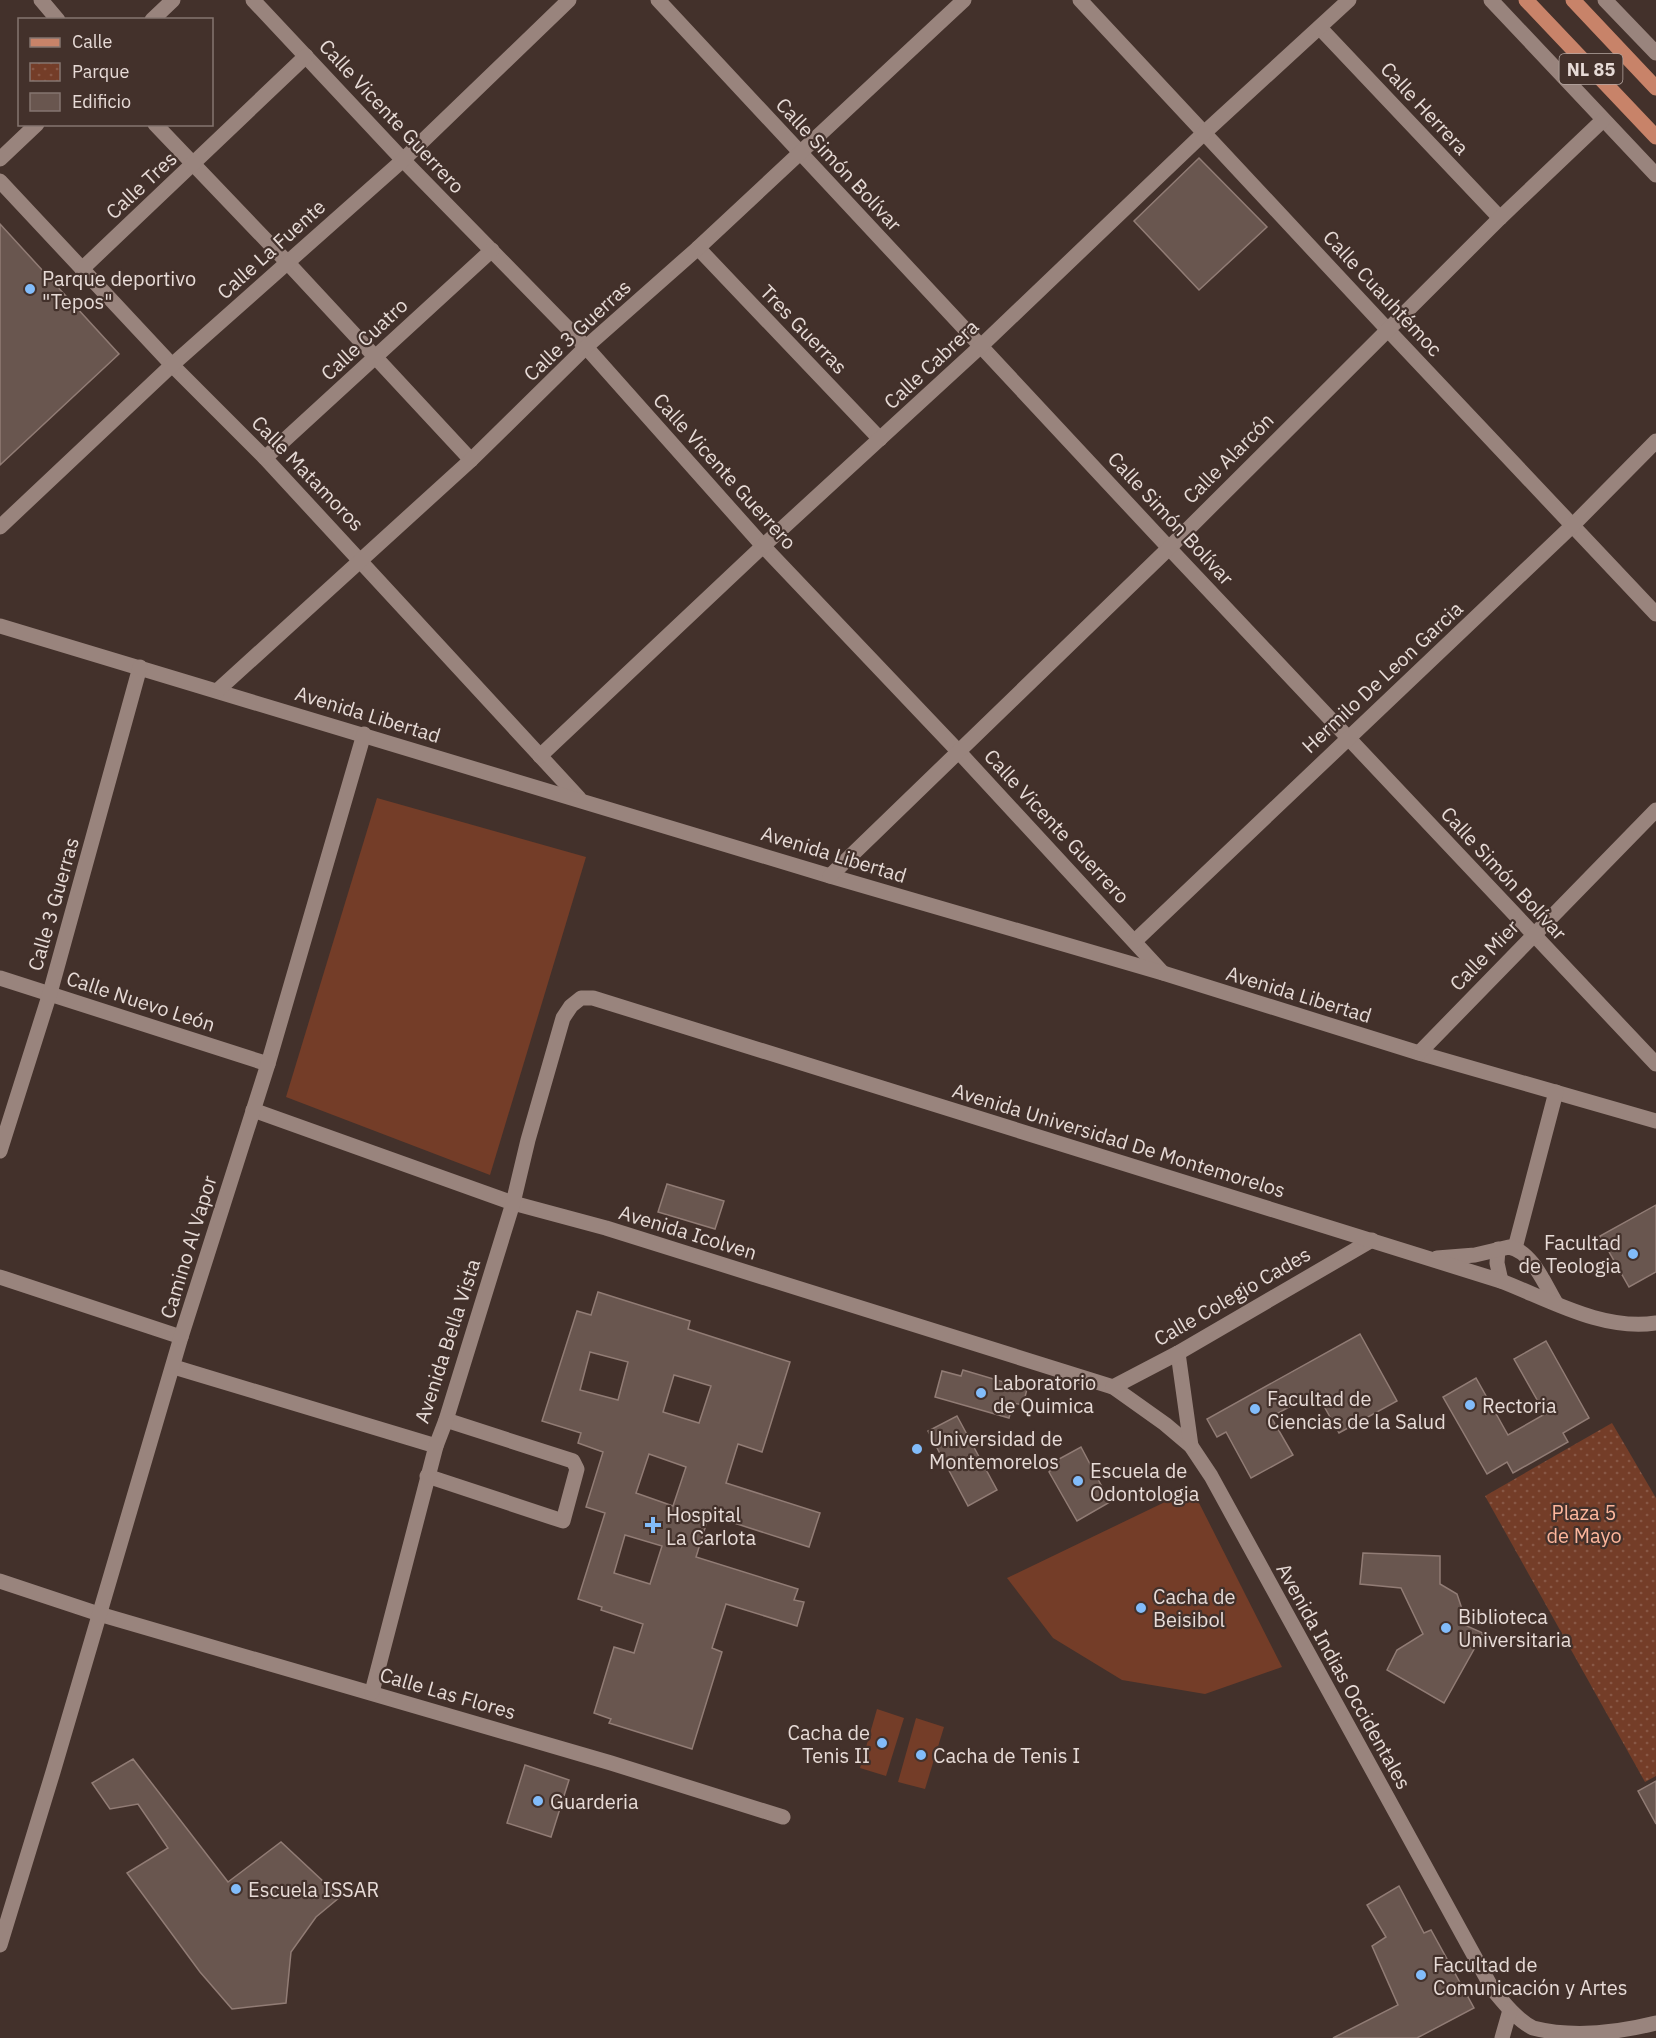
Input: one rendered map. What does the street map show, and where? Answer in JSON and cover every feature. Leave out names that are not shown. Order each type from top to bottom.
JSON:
[{"type":"main road","name":"NL 85","points":[[1526,0],[1656,137]]},
{"type":"main road","name":"NL 85","points":[[1573,0],[1656,88]]},
{"type":"street","points":[[41,0],[56,18]]},
{"type":"street","points":[[154,18],[173,0]]},
{"type":"street","name":"Calle Vicente Guerrero","points":[[253,0],[403,160],[586,347],[763,546],[958,751],[1163,974]]},
{"type":"street","name":"Calle La Fuente","points":[[0,527],[172,365],[403,160],[569,0]]},
{"type":"street","name":"Calle Simón Bolívar","points":[[657,0],[1169,548],[1349,736],[1656,1064]]},
{"type":"street","name":"Calle 3 Guerras","points":[[218,690],[471,460],[586,347],[698,248],[964,0]]},
{"type":"street","name":"Calle Cuauhtémoc","points":[[1080,0],[1656,614]]},
{"type":"street","name":"Calle Cabrera","points":[[540,756],[763,546],[981,346],[1204,133],[1349,0]]},
{"type":"street","points":[[1491,0],[1656,175]]},
{"type":"street","points":[[1605,0],[1656,53]]},
{"type":"street","name":"Calle Herrera","points":[[1320,28],[1500,218]]},
{"type":"street","name":"Calle Tres","points":[[82,269],[194,165],[306,56]]},
{"type":"street","name":"Calle Alarcón","points":[[830,876],[1169,548],[1500,218],[1604,120]]},
{"type":"street","points":[[0,159],[35,126]]},
{"type":"street","points":[[157,126],[471,460]]},
{"type":"street","name":"Calle Matamoros","points":[[0,181],[172,365],[265,458],[360,559],[580,799]]},
{"type":"street","name":"Tres Guerras","points":[[698,248],[880,439]]},
{"type":"street","name":"Calle Cuatro","points":[[265,458],[492,250]]},
{"type":"street","name":"Hermilo De Leon Garcia","points":[[1135,941],[1573,525],[1656,441]]},
{"type":"street","points":[[0,617],[5,627]]},
{"type":"street","name":"Avenida Libertad","points":[[5,627],[1419,1053],[1656,1121]]},
{"type":"street","name":"Calle 3 Guerras","points":[[0,1151],[50,993],[140,667]]},
{"type":"street","name":"Camino Al Vapor","points":[[0,1945],[182,1338],[268,1064],[363,734]]},
{"type":"street","name":"Calle Mier","points":[[1419,1053],[1656,810]]},
{"type":"street","name":"Calle Nuevo León","points":[[0,978],[268,1064]]},
{"type":"street","name":"Avenida Universidad De Montemorelos","points":[[571,1006],[581,998],[593,998],[1505,1282],[1594,1318],[1617,1324],[1656,1323]]},
{"type":"street","name":"Avenida Bella Vista","points":[[372,1692],[427,1476],[513,1203],[528,1140],[563,1018],[571,1006]]},
{"type":"street","points":[[1515,1248],[1556,1092]]},
{"type":"street","name":"Avenida Icolven","points":[[253,1110],[513,1203],[606,1228],[1113,1387]]},
{"type":"street","name":"Calle Colegio Cades","points":[[1113,1387],[1178,1353],[1372,1240]]},
{"type":"street","points":[[1428,1259],[1475,1255],[1498,1249],[1515,1248],[1533,1264],[1556,1302]]},
{"type":"street","points":[[1498,1249],[1497,1263],[1505,1282],[1533,1264]]},
{"type":"street","points":[[0,1277],[182,1338]]},
{"type":"street","points":[[1178,1353],[1191,1446]]},
{"type":"street","points":[[174,1366],[436,1446]]},
{"type":"street","name":"Avenida Indias Occidentales","points":[[1113,1387],[1165,1424],[1191,1446],[1211,1476],[1487,1980],[1510,2010],[1532,2027],[1561,2036],[1586,2038],[1651,2028]]},
{"type":"street","points":[[427,1476],[563,1521],[577,1469],[573,1461],[446,1420]]},
{"type":"street","name":"Calle Las Flores","points":[[0,1581],[99,1614],[333,1683],[372,1692],[783,1817]]},
{"type":"street","points":[[1502,2038],[1510,2010]]},
{"type":"green space","points":[[377,798],[586,857],[490,1175],[286,1097]]},
{"type":"green space","name":"Plaza 5 de Mayo","points":[[1612,1423],[1656,1498],[1656,1776],[1645,1782],[1485,1496]]},
{"type":"green space","name":"Cacha de Beisibol","points":[[1192,1489],[1282,1667],[1205,1694],[1122,1680],[1053,1638],[1007,1578]]},
{"type":"green space","name":"Cacha de Tenis II","points":[[877,1709],[904,1718],[886,1776],[860,1768]]},
{"type":"green space","name":"Cacha de Tenis I","points":[[916,1718],[944,1727],[925,1789],[898,1782]]},
{"type":"building","points":[[1199,158],[1267,227],[1199,290],[1134,221]]},
{"type":"building","name":"Parque deportivo \"Tepos\"","points":[[0,224],[119,354],[0,465]]},
{"type":"building","points":[[667,1184],[724,1201],[715,1229],[658,1212]]},
{"type":"building","name":"Facultad de Teologia","points":[[1656,1205],[1656,1272],[1629,1287],[1600,1236]]},
{"type":"building","name":"Hospital La Carlota","points":[[598,1292],[690,1321],[688,1329],[790,1362],[762,1452],[738,1444],[726,1483],[820,1513],[809,1547],[709,1515],[696,1557],[798,1589],[794,1600],[804,1602],[797,1626],[726,1604],[712,1648],[722,1652],[692,1749],[609,1723],[611,1719],[594,1713],[614,1647],[634,1653],[643,1624],[601,1610],[602,1607],[578,1599],[605,1513],[586,1507],[603,1452],[578,1443],[581,1433],[542,1421],[577,1311],[591,1315]],"holes":[[[590,1352],[628,1362],[618,1400],[580,1390]],[[674,1375],[711,1386],[699,1423],[663,1412]],[[649,1454],[686,1467],[673,1506],[636,1493]],[[625,1535],[662,1546],[650,1584],[614,1573]]]},
{"type":"building","name":"Facultad de Ciencias de la Salud","points":[[1360,1334],[1397,1401],[1339,1433],[1316,1392],[1271,1417],[1293,1455],[1251,1478],[1226,1432],[1217,1437],[1207,1419]]},
{"type":"building","name":"Rectoria","points":[[1546,1341],[1589,1418],[1563,1433],[1568,1442],[1513,1473],[1507,1462],[1487,1474],[1443,1397],[1476,1378],[1508,1435],[1545,1414],[1514,1359]]},
{"type":"building","name":"Laboratorio de Quimica","points":[[963,1370],[1027,1389],[1023,1405],[1013,1403],[1009,1418],[935,1397],[942,1371],[961,1376]]},
{"type":"building","points":[[957,1416],[997,1490],[968,1506],[928,1431]]},
{"type":"building","name":"Escuela de Odontologia","points":[[1081,1447],[1110,1502],[1077,1521],[1049,1472],[1051,1470],[1048,1465]]},
{"type":"building","name":"Biblioteca Universitaria","points":[[1363,1553],[1440,1556],[1440,1584],[1457,1594],[1463,1612],[1460,1623],[1483,1633],[1444,1703],[1387,1670],[1397,1650],[1423,1634],[1401,1588],[1360,1584]]},
{"type":"building","name":"Escuela ISSAR","points":[[133,1759],[228,1882],[281,1842],[340,1897],[316,1917],[291,1952],[286,2003],[232,2009],[200,1972],[127,1873],[168,1848],[138,1804],[110,1809],[92,1783]]},
{"type":"building","name":"Guarderia","points":[[525,1765],[569,1780],[551,1837],[507,1823]]},
{"type":"building","points":[[1656,1781],[1656,1824],[1638,1791]]},
{"type":"building","name":"Facultad de Comunicación y Artes","points":[[1399,1886],[1424,1933],[1431,1930],[1474,2008],[1417,2038],[1333,2038],[1398,2005],[1372,1946],[1386,1937],[1367,1905]]},
{"type":"place","name":"Parque deportivo \"Tepos\"","points":[[30,289]]},
{"type":"place","name":"Facultad de Teologia","points":[[1633,1254]]},
{"type":"place","name":"Laboratorio de Quimica","points":[[981,1393]]},
{"type":"place","name":"Rectoria","points":[[1470,1405]]},
{"type":"place","name":"Facultad de Ciencias de la Salud","points":[[1255,1409]]},
{"type":"place","name":"Universidad de Montemorelos","points":[[917,1449]]},
{"type":"place","name":"Escuela de Odontologia","points":[[1078,1481]]},
{"type":"place","name":"Hospital La Carlota","points":[[653,1525]]},
{"type":"place","name":"Cacha de Beisibol","points":[[1141,1608]]},
{"type":"place","name":"Biblioteca Universitaria","points":[[1446,1628]]},
{"type":"place","name":"Cacha de Tenis II","points":[[882,1743]]},
{"type":"place","name":"Cacha de Tenis I","points":[[921,1755]]},
{"type":"place","name":"Guarderia","points":[[538,1801]]},
{"type":"place","name":"Escuela ISSAR","points":[[236,1889]]},
{"type":"place","name":"Facultad de Comunicación y Artes","points":[[1421,1975]]}]
